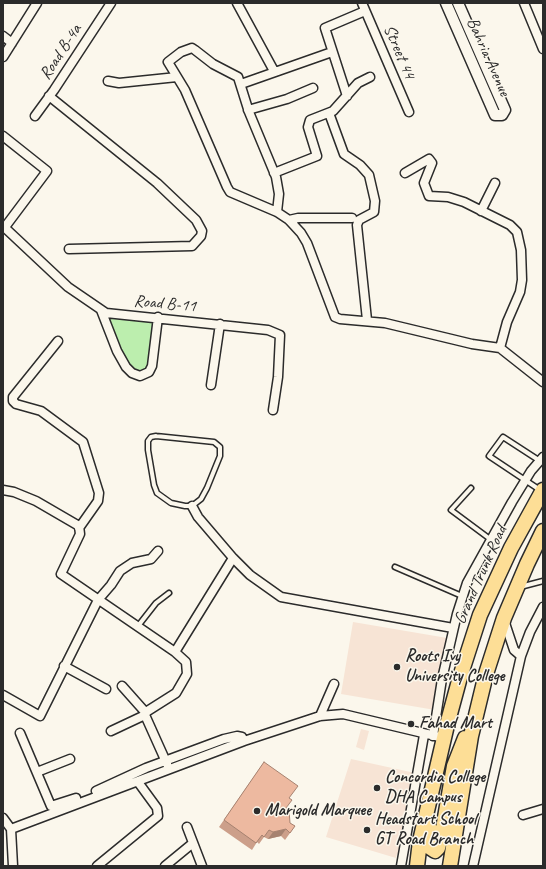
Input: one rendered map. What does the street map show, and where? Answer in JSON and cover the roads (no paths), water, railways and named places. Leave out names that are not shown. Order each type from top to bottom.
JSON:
[{"type":"highway","name":"Grand Trunk Road","points":[[417,866],[436,737],[460,677],[480,615],[511,548],[543,490]]},
{"type":"highway","points":[[450,866],[460,795],[475,718],[486,674],[504,618],[516,588],[543,531]]},
{"type":"highway","points":[[436,737],[439,780],[429,840],[429,847],[434,851],[438,848],[458,753],[475,718]]},
{"type":"street","points":[[3,57],[38,3]]},
{"type":"street","name":"Road B-4a","points":[[35,116],[111,3]]},
{"type":"street","points":[[237,3],[274,71]]},
{"type":"street","name":"Bahria Avenue","points":[[446,3],[495,115],[502,115],[505,110],[458,3]]},
{"type":"street","points":[[524,3],[543,49]]},
{"type":"street","points":[[347,96],[325,28],[364,7]]},
{"type":"street","name":"Street 44","points":[[364,7],[409,112]]},
{"type":"street","points":[[3,36],[12,43]]},
{"type":"street","points":[[277,212],[279,190],[274,173],[248,110],[238,76],[213,64],[192,48],[181,52],[168,62],[184,90],[222,178],[230,192],[277,212],[289,220],[301,233],[307,243],[335,317],[340,319],[367,320],[402,326],[472,344],[500,348],[543,382]]},
{"type":"street","points":[[241,84],[274,71],[332,52]]},
{"type":"street","points":[[108,81],[119,83],[177,77]]},
{"type":"street","points":[[274,173],[317,156],[308,127],[310,120],[329,113],[358,83],[370,77]]},
{"type":"street","points":[[248,110],[287,99],[313,88]]},
{"type":"street","points":[[49,96],[158,182],[196,220],[202,230],[198,242],[192,246],[69,249]]},
{"type":"street","points":[[329,113],[344,154],[369,175],[375,201],[374,212],[359,220],[357,225],[367,320]]},
{"type":"street","points":[[3,136],[47,171],[4,226]]},
{"type":"street","points":[[405,173],[429,159],[432,163],[424,183],[429,196],[452,198],[510,225],[517,232],[521,250],[522,270],[520,292],[507,322],[500,348]]},
{"type":"street","points":[[481,211],[495,183]]},
{"type":"street","points":[[289,220],[298,218],[352,218]]},
{"type":"street","name":"Road B-11","points":[[4,226],[68,287],[101,310],[120,315],[158,317],[268,330],[280,335],[278,378],[273,410]]},
{"type":"street","points":[[101,310],[117,351],[126,367],[132,374],[140,376],[149,372],[152,366],[158,317]]},
{"type":"street","points":[[210,385],[220,324]]},
{"type":"street","points":[[58,341],[13,397],[13,401],[16,404],[41,411],[83,442],[99,493],[98,501],[79,528],[80,534],[61,574],[175,652],[186,662],[187,674],[176,694],[145,714],[111,731]]},
{"type":"street","points":[[401,866],[436,737],[442,679],[454,628],[467,583],[490,539],[525,480],[542,460]]},
{"type":"street","points":[[3,490],[14,492],[36,501],[79,528]]},
{"type":"street","points":[[192,506],[198,517],[233,558],[250,575],[268,589],[289,600],[454,628]]},
{"type":"street","points":[[527,564],[543,538]]},
{"type":"street","points":[[3,695],[40,716],[98,600],[111,585],[120,571],[132,564],[151,559],[158,551]]},
{"type":"street","points":[[175,652],[233,558]]},
{"type":"street","points":[[473,866],[521,656],[530,632],[543,607]]},
{"type":"street","points":[[504,618],[510,642],[514,650],[521,656]]},
{"type":"street","points":[[64,666],[106,689]]},
{"type":"street","points":[[320,716],[334,684]]},
{"type":"street","points":[[122,686],[145,714],[169,769]]},
{"type":"street","points":[[11,829],[244,741],[320,716],[343,714],[436,737]]},
{"type":"street","points":[[20,733],[51,806],[102,789],[165,760],[224,739],[237,736],[242,737],[244,741]]},
{"type":"street","points":[[37,772],[70,759]]},
{"type":"street","points":[[97,866],[158,816],[157,808],[138,782]]},
{"type":"street","points":[[523,815],[543,809]]},
{"type":"street","points":[[3,818],[11,829],[13,866]]},
{"type":"street","points":[[187,827],[202,866]]},
{"type":"street","points":[[165,866],[193,843]]},
{"type":"lane","points":[[169,436],[214,442],[220,447],[220,456],[207,488],[201,499],[192,506],[171,503],[157,493],[154,485],[148,450],[148,441],[151,437],[169,436]]},
{"type":"lane","points":[[542,460],[503,437],[489,456],[543,490]]},
{"type":"lane","points":[[471,488],[450,510],[490,539]]},
{"type":"lane","points":[[395,568],[463,596]]},
{"type":"lane","points":[[516,588],[543,581]]},
{"type":"lane","points":[[138,626],[156,603],[168,593]]},
{"type":"place","name":"Roots Ivy University College","points":[[397,667]]},
{"type":"place","name":"Fahad Mart","points":[[411,724]]},
{"type":"place","name":"Concordia College DHA Campus","points":[[377,788]]},
{"type":"place","name":"Marigold Marquee","points":[[257,811]]},
{"type":"place","name":"Headstart School GT Road Branch","points":[[367,830]]}]
